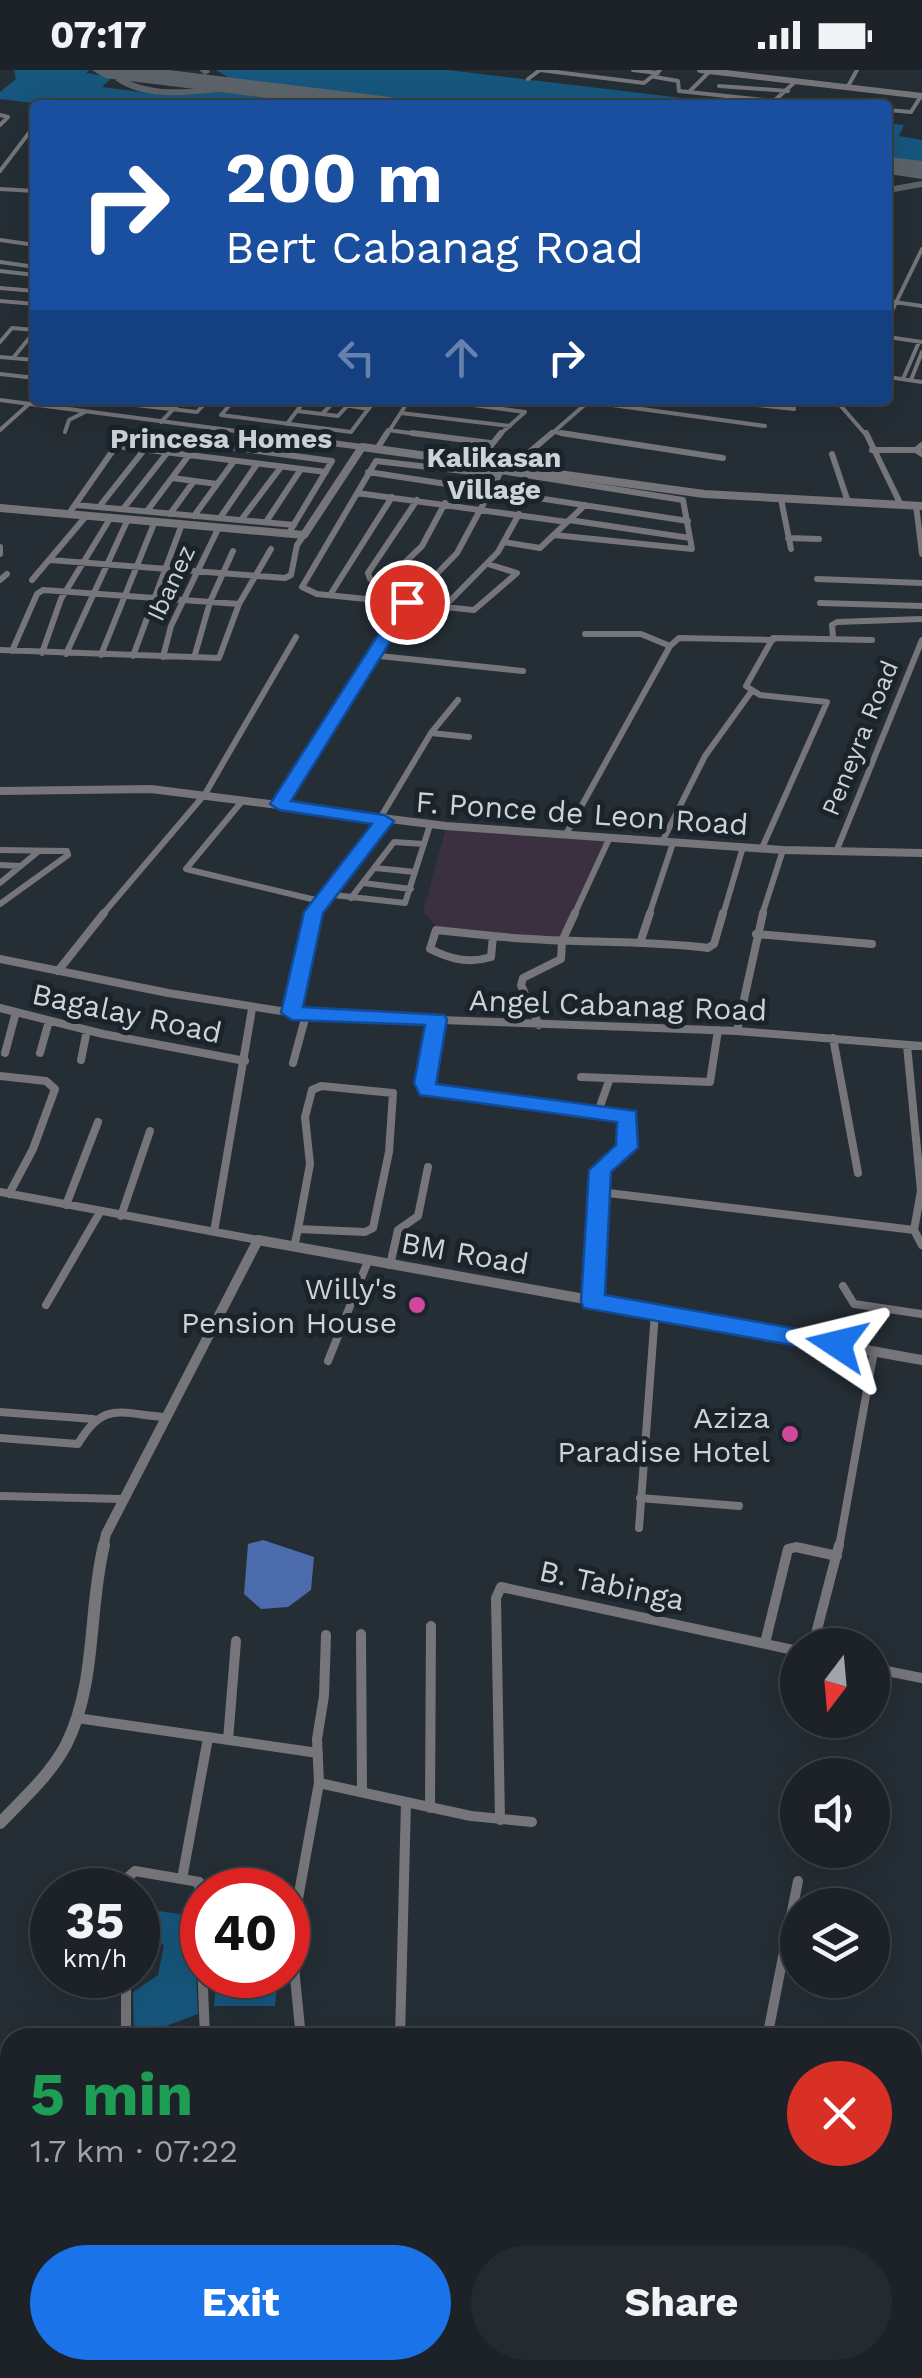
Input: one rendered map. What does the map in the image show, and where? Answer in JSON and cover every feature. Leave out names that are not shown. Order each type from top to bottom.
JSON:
[{"type":"street","points":[[528,79],[541,70],[644,83],[658,73]]},
{"type":"street","points":[[633,70],[658,73],[677,81],[677,90],[777,100],[796,82]]},
{"type":"street","points":[[700,70],[921,96],[911,112],[892,110]]},
{"type":"street","points":[[847,88],[857,70]]},
{"type":"street","points":[[689,92],[710,71]]},
{"type":"street","points":[[763,87],[770,78]]},
{"type":"street","points":[[644,83],[654,88]]},
{"type":"street","points":[[720,86],[755,90]]},
{"type":"street","points":[[745,97],[763,87],[788,90]]},
{"type":"street","points":[[742,88],[738,94],[745,97]]},
{"type":"street","points":[[0,116],[8,118],[0,124]]},
{"type":"street","points":[[0,171],[30,132]]},
{"type":"street","points":[[0,190],[30,192]]},
{"type":"street","points":[[0,240],[30,243]]},
{"type":"street","points":[[892,300],[922,249]]},
{"type":"street","points":[[0,262],[30,266]]},
{"type":"street","points":[[0,271],[30,274]]},
{"type":"street","points":[[0,288],[30,293]]},
{"type":"street","points":[[0,301],[30,304]]},
{"type":"street","points":[[892,302],[922,306]]},
{"type":"street","points":[[0,323],[30,330]]},
{"type":"street","points":[[12,328],[0,343],[22,347]]},
{"type":"street","points":[[14,358],[30,337]]},
{"type":"street","points":[[892,338],[921,342],[907,380]]},
{"type":"street","points":[[907,380],[922,352]]},
{"type":"street","points":[[0,356],[30,360]]},
{"type":"street","points":[[0,374],[30,377]]},
{"type":"street","points":[[892,378],[922,382]]},
{"type":"street","points":[[0,400],[30,404]]},
{"type":"street","points":[[0,430],[30,404]]},
{"type":"street","points":[[37,405],[478,462],[684,500],[692,549],[554,535]]},
{"type":"street","points":[[126,417],[136,405]]},
{"type":"street","points":[[148,405],[197,412],[203,405]]},
{"type":"street","points":[[161,422],[178,405]]},
{"type":"street","points":[[229,405],[221,414],[353,431],[371,405]]},
{"type":"street","points":[[278,436],[301,405]]},
{"type":"street","points":[[322,414],[329,405]]},
{"type":"street","points":[[338,405],[369,408]]},
{"type":"street","points":[[377,450],[406,405]]},
{"type":"street","points":[[473,405],[525,412],[490,443],[478,462]]},
{"type":"street","points":[[279,804],[407,602],[457,553],[504,469],[584,405]]},
{"type":"street","points":[[617,405],[765,426]]},
{"type":"street","points":[[758,405],[794,409],[794,405]]},
{"type":"street","points":[[840,405],[861,426],[900,504]]},
{"type":"street","points":[[297,410],[338,416],[347,406]]},
{"type":"street","points":[[65,432],[69,420],[85,412]]},
{"type":"street","points":[[401,413],[510,426]]},
{"type":"street","points":[[211,458],[232,430]]},
{"type":"street","points":[[388,430],[490,443]]},
{"type":"street","points":[[554,432],[722,458]]},
{"type":"street","points":[[0,508],[182,524],[219,523],[242,520],[292,528],[332,465],[331,460],[130,434],[116,446],[73,508],[194,516],[219,523],[304,535]]},
{"type":"street","points":[[116,446],[326,472]]},
{"type":"street","points":[[50,560],[253,577],[291,575],[297,561],[297,545],[362,447]]},
{"type":"street","points":[[872,450],[920,449]]},
{"type":"street","points":[[99,507],[144,450]]},
{"type":"street","points":[[123,509],[167,452]]},
{"type":"street","points":[[832,454],[848,502]]},
{"type":"street","points":[[147,512],[190,456]]},
{"type":"street","points":[[488,564],[516,573],[479,609],[330,595],[308,592],[302,587],[323,546],[378,460],[478,472],[504,469],[704,494],[919,505],[922,554]]},
{"type":"street","points":[[194,516],[234,461]]},
{"type":"street","name":"Ibanez","points":[[163,657],[183,600],[219,523],[256,464]]},
{"type":"street","points":[[242,520],[280,467]]},
{"type":"street","points":[[266,522],[301,469]]},
{"type":"street","points":[[368,472],[688,522]]},
{"type":"street","points":[[470,487],[478,472]]},
{"type":"street","points":[[172,478],[217,484]]},
{"type":"street","points":[[170,514],[194,481]]},
{"type":"street","points":[[357,493],[690,538]]},
{"type":"street","points":[[330,595],[349,555],[370,533],[392,497]]},
{"type":"street","points":[[781,499],[791,550]]},
{"type":"street","points":[[382,584],[370,579],[368,573],[417,500]]},
{"type":"street","points":[[367,599],[422,546],[445,503]]},
{"type":"street","points":[[504,542],[537,549],[584,505]]},
{"type":"street","points":[[444,607],[488,564],[520,514]]},
{"type":"street","points":[[32,580],[88,515]]},
{"type":"street","points":[[42,653],[51,621],[79,563],[112,517]]},
{"type":"street","points":[[66,654],[128,519]]},
{"type":"street","points":[[101,655],[155,521]]},
{"type":"street","points":[[133,656],[182,524]]},
{"type":"street","points":[[788,538],[819,540]]},
{"type":"street","points":[[0,650],[220,657],[239,604],[271,549]]},
{"type":"street","points":[[194,658],[210,602],[233,551]]},
{"type":"street","points":[[0,580],[6,574]]},
{"type":"street","points":[[817,580],[922,583]]},
{"type":"street","points":[[12,651],[36,594],[66,592],[239,604]]},
{"type":"street","points":[[820,603],[922,606]]},
{"type":"street","points":[[833,637],[832,625],[837,622],[922,620]]},
{"type":"street","points":[[585,634],[642,635],[663,640],[670,646]]},
{"type":"street","points":[[58,971],[144,862],[163,848],[204,794],[296,637]]},
{"type":"street","points":[[566,834],[670,646],[679,638],[872,640]]},
{"type":"street","points":[[762,848],[827,702],[751,692],[746,686],[773,640]]},
{"type":"street","name":"Peneyra Road","points":[[836,852],[922,640]]},
{"type":"street","points":[[370,655],[522,670]]},
{"type":"street","points":[[641,940],[667,842],[705,756],[751,692]]},
{"type":"street","points":[[292,1013],[307,930],[322,898],[382,820],[431,733],[458,700]]},
{"type":"street","points":[[431,733],[469,737]]},
{"type":"street","name":"F. Ponce de Leon Road","points":[[0,791],[140,788],[430,824],[783,850],[922,853]]},
{"type":"street","points":[[243,800],[186,870],[322,898],[403,904],[430,824]]},
{"type":"street","points":[[539,1026],[522,978],[530,971],[558,963],[562,941],[610,837]]},
{"type":"street","points":[[350,898],[394,842],[424,844]]},
{"type":"street","points":[[494,936],[491,957],[481,962],[443,956],[430,948],[436,930],[562,941],[641,940],[711,947],[743,847]]},
{"type":"street","points":[[0,850],[68,853],[0,904]]},
{"type":"street","points":[[737,1031],[756,934],[783,850]]},
{"type":"street","points":[[20,891],[0,884],[40,851]]},
{"type":"street","points":[[0,866],[20,866]]},
{"type":"street","points":[[374,868],[415,872]]},
{"type":"street","points":[[363,884],[411,889]]},
{"type":"street","points":[[756,934],[872,944]]},
{"type":"street","name":"Angel Cabanag Road","points":[[0,959],[252,1009],[306,1015],[718,1030],[922,1046]]},
{"type":"street","name":"Bagalay Road","points":[[0,1008],[244,1061]]},
{"type":"street","points":[[214,1232],[252,1009]]},
{"type":"street","points":[[6,1053],[16,1012]]},
{"type":"street","points":[[294,1063],[306,1015]]},
{"type":"street","points":[[436,1019],[425,1083],[428,1090],[630,1118],[627,1148],[600,1170],[592,1302]]},
{"type":"street","points":[[40,1053],[49,1020]]},
{"type":"street","points":[[81,1060],[88,1030]]},
{"type":"street","points":[[582,1077],[710,1082],[718,1030]]},
{"type":"street","points":[[833,1038],[858,1174]]},
{"type":"street","points":[[907,1045],[921,1191],[914,1230],[922,1245]]},
{"type":"street","points":[[0,1076],[46,1082],[55,1089],[33,1149],[5,1193]]},
{"type":"street","points":[[598,1112],[610,1078]]},
{"type":"street","points":[[294,1247],[311,1145],[303,1122],[312,1090],[322,1086],[393,1093],[389,1152],[372,1228],[365,1232],[298,1229]]},
{"type":"street","points":[[66,1205],[98,1122]]},
{"type":"street","points":[[121,1216],[150,1131]]},
{"type":"street","points":[[390,1265],[398,1230],[418,1216],[428,1166]]},
{"type":"street","points":[[600,1192],[914,1230]]},
{"type":"street","name":"BM Road","points":[[5,1193],[922,1360]]},
{"type":"street","points":[[46,1306],[100,1212]]},
{"type":"street","points":[[0,1823],[64,1747],[77,1718],[98,1566],[121,1499],[258,1240]]},
{"type":"street","points":[[328,1360],[368,1261]]},
{"type":"street","points":[[844,1286],[854,1304],[922,1314]]},
{"type":"street","points":[[639,1528],[655,1313]]},
{"type":"street","points":[[818,1628],[837,1556],[874,1351]]},
{"type":"street","points":[[0,1412],[93,1419],[113,1412],[166,1417]]},
{"type":"street","points":[[0,1438],[78,1444],[93,1419]]},
{"type":"street","points":[[0,1496],[121,1499]]},
{"type":"street","points":[[640,1498],[739,1506]]},
{"type":"street","points":[[765,1643],[788,1549],[796,1547],[837,1556]]},
{"type":"street","name":"B. Tabinga","points":[[500,1820],[496,1598],[499,1589],[780,1646]]},
{"type":"street","points":[[430,1808],[431,1626]]},
{"type":"street","points":[[361,1634],[362,1792]]},
{"type":"street","points":[[300,2028],[292,1937],[319,1783],[326,1636]]},
{"type":"street","points":[[228,1740],[236,1641]]},
{"type":"street","points":[[890,1672],[922,1678]]},
{"type":"street","points":[[77,1718],[318,1754]]},
{"type":"street","points":[[184,1868],[208,1738]]},
{"type":"street","points":[[319,1783],[430,1808],[532,1822]]},
{"type":"street","points":[[400,2028],[406,1802]]},
{"type":"street","points":[[770,2028],[798,1881]]},
{"type":"street","points":[[126,1998],[126,2028]]},
{"type":"street","points":[[203,1998],[205,2028]]},
{"type":"shaded area","points":[[14,70],[89,70],[86,73],[113,77],[102,87],[163,95],[226,91],[301,100],[30,103],[0,99],[0,92],[16,79]]},
{"type":"shaded area","points":[[216,70],[448,70],[699,100],[393,100],[234,81]]},
{"type":"shaded area","points":[[892,124],[904,125],[899,136],[922,140],[922,162],[892,160]]},
{"type":"shaded area","points":[[446,828],[608,841],[562,941],[436,926],[423,912]]},
{"type":"shaded area","points":[[263,1540],[314,1557],[311,1590],[288,1607],[261,1609],[244,1594],[248,1544]]},
{"type":"shaded area","points":[[160,1911],[180,1914],[180,1998],[197,1998],[198,2014],[161,2028],[134,2028],[133,1998],[160,1998],[164,1945],[160,1943]]},
{"type":"shaded area","points":[[215,1998],[276,1998],[275,2006],[214,2006]]},
{"type":"taxiway","points":[[164,77],[141,71],[120,80],[161,91],[243,87]]},
{"type":"taxiway","points":[[912,169],[922,167]]},
{"type":"taxiway","points":[[892,189],[922,184]]},
{"type":"runway","points":[[105,70],[349,100]]},
{"type":"runway","points":[[892,166],[922,170]]},
{"type":"place","name":"Willy's Pension House","points":[[417,1305]]},
{"type":"place","name":"Aziza Paradise Hotel","points":[[790,1434]]},
{"type":"district","name":"Princesa Homes","points":[[221,438]]},
{"type":"district","name":"Kalikasan Village","points":[[494,473]]},
{"type":"route","points":[[407,602],[279,804],[384,821],[324,894],[314,912],[307,930],[292,1013],[436,1019],[425,1083],[428,1090],[628,1116],[627,1148],[604,1165],[599,1174],[592,1302],[837,1344]]}]
